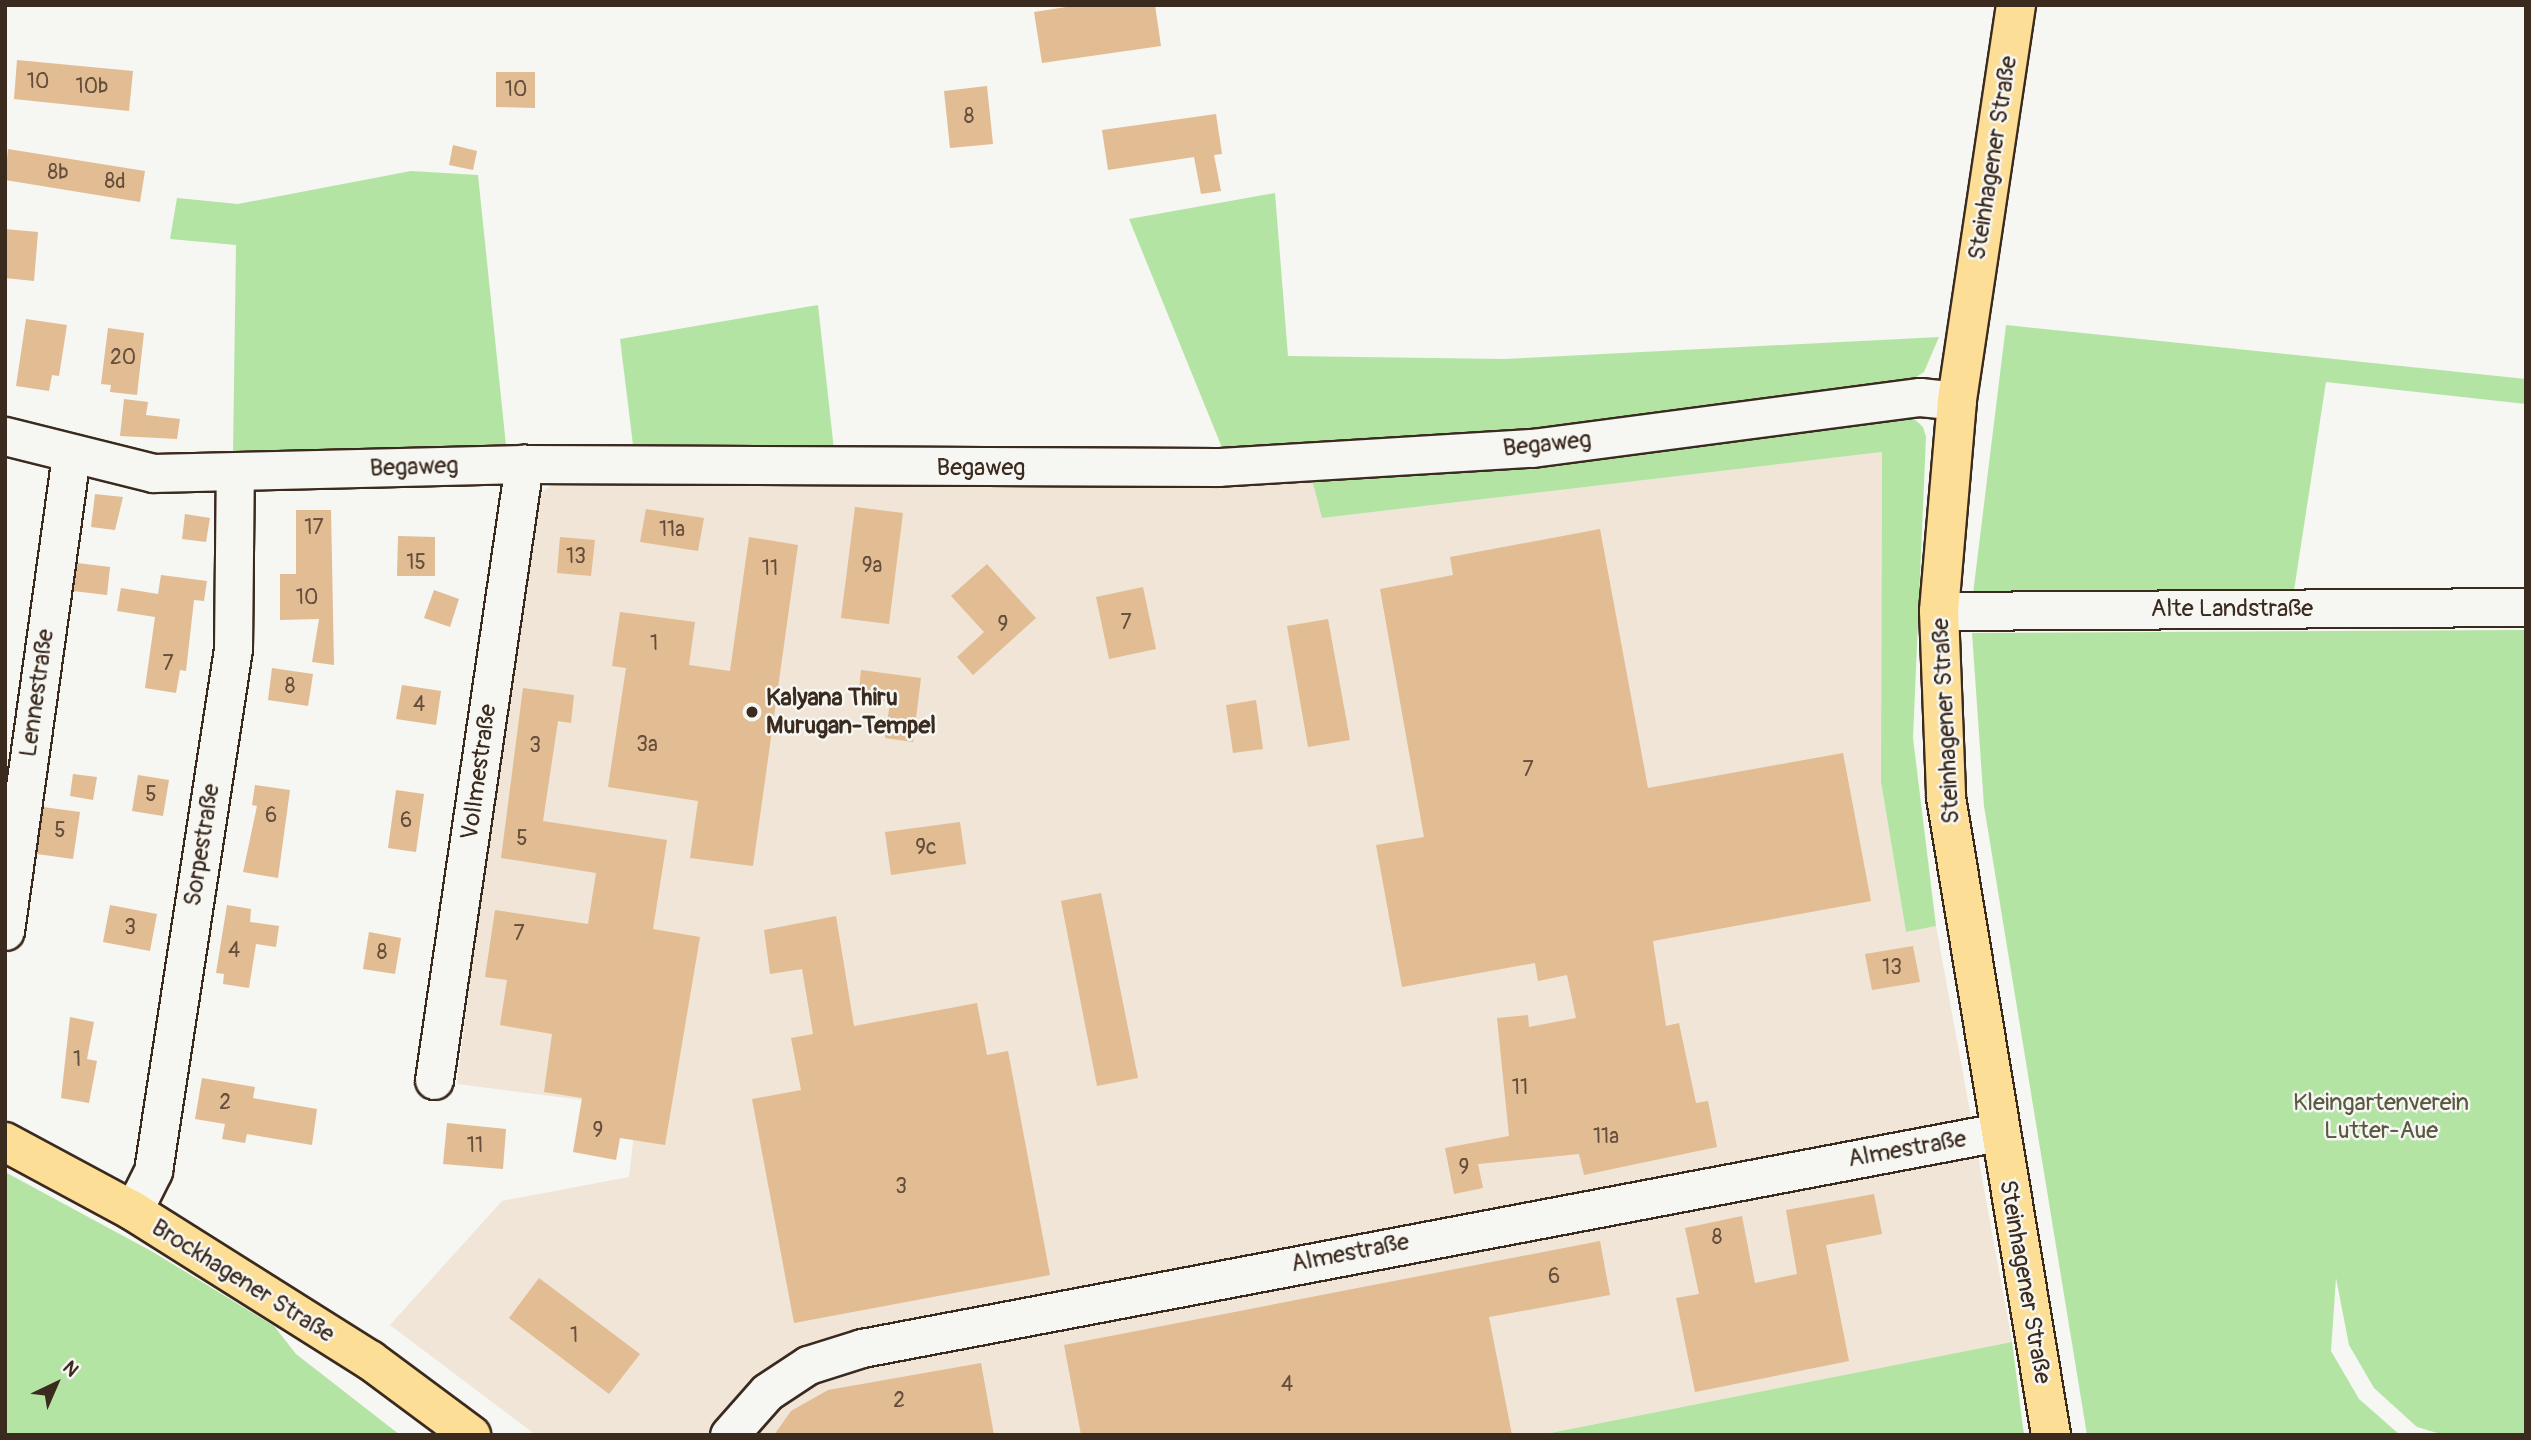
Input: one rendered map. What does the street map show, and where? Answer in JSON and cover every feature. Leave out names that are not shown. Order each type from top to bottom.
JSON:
[{"type":"main road","name":"Steinhagener Straße","points":[[2016,5],[1956,401],[1939,611],[1946,797],[1999,1132],[2051,1435]]},
{"type":"main road","name":"Brockhagener Straße","points":[[5,1142],[132,1211],[370,1360],[471,1435]]},
{"type":"street","name":"Begaweg","points":[[5,436],[153,473],[524,464],[1218,467],[1532,448],[1920,397],[1956,401]]},
{"type":"street","name":"Lennestraße","points":[[5,932],[71,454]]},
{"type":"street","name":"Vollmestraße","points":[[434,1080],[524,464]]},
{"type":"street","name":"Sorpestraße","points":[[132,1211],[153,1171],[233,649],[235,472]]},
{"type":"street","name":"Alte Landstraße","points":[[1939,611],[2526,607]]},
{"type":"street","name":"Almestraße","points":[[729,1435],[766,1392],[808,1365],[862,1348],[1999,1132]]},
{"type":"shaded area","points":[[1882,452],[1881,782],[1906,932],[1936,926],[2012,1342],[1540,1435],[536,1435],[390,1325],[502,1201],[629,1177],[637,1107],[457,1084],[509,665],[535,505],[541,493],[559,480],[1217,484],[1312,480],[1322,518]]},
{"type":"green space","points":[[411,171],[478,175],[507,455],[233,454],[236,245],[170,239],[177,198],[238,204]]},
{"type":"green space","points":[[1275,193],[1288,356],[1504,359],[1939,337],[1924,372],[1907,383],[1586,425],[1306,451],[1223,450],[1129,219]]},
{"type":"green space","points":[[818,305],[834,450],[634,453],[620,339]]},
{"type":"green space","points":[[2006,325],[2526,379],[2526,404],[2326,382],[2293,597],[1973,594]]},
{"type":"green space","points":[[1911,416],[1923,427],[1926,437],[1913,738],[1936,926],[1906,932],[1881,782],[1882,452],[1322,518],[1312,480]]},
{"type":"green space","name":"Kleingartenverein Lutter-Aue","points":[[2526,630],[2526,1435],[2444,1435],[2417,1427],[2374,1388],[2349,1345],[2336,1278],[2331,1351],[2359,1399],[2400,1435],[2087,1435],[1984,806],[1972,633]]},
{"type":"green space","points":[[5,1172],[153,1252],[274,1326],[296,1354],[400,1435],[5,1435]]},
{"type":"green space","points":[[2012,1342],[2024,1435],[1540,1435]]},
{"type":"building","points":[[1079,5],[1155,5],[1161,46],[1042,63],[1034,12]]},
{"type":"building","points":[[17,60],[133,71],[129,111],[14,99]]},
{"type":"building","points":[[496,72],[535,72],[535,108],[496,107]]},
{"type":"building","points":[[987,86],[993,144],[950,148],[944,91]]},
{"type":"building","points":[[1216,114],[1222,154],[1214,155],[1221,191],[1201,194],[1194,157],[1108,170],[1102,130]]},
{"type":"building","points":[[453,145],[477,151],[473,170],[449,165]]},
{"type":"building","points":[[8,149],[145,171],[140,202],[5,180]]},
{"type":"building","points":[[5,229],[38,232],[34,281],[5,278]]},
{"type":"building","points":[[26,319],[67,325],[59,376],[52,375],[49,391],[16,386]]},
{"type":"building","points":[[108,328],[144,333],[137,395],[110,392],[111,385],[101,384]]},
{"type":"building","points":[[124,399],[148,402],[146,415],[180,419],[177,439],[120,436]]},
{"type":"building","points":[[95,494],[123,497],[115,530],[91,527]]},
{"type":"building","points":[[855,507],[903,513],[889,624],[841,618]]},
{"type":"building","points":[[646,509],[704,518],[698,551],[640,542]]},
{"type":"building","points":[[296,510],[331,510],[334,665],[312,662],[319,619],[280,620],[280,574],[296,574]]},
{"type":"building","points":[[185,514],[210,518],[206,542],[182,539]]},
{"type":"building","points":[[1600,529],[1648,788],[1843,753],[1871,901],[1653,941],[1666,1026],[1679,1023],[1696,1103],[1708,1101],[1717,1147],[1584,1175],[1579,1154],[1478,1164],[1483,1188],[1454,1194],[1445,1148],[1509,1136],[1497,1018],[1528,1015],[1529,1027],[1576,1018],[1567,975],[1538,981],[1535,963],[1402,987],[1376,845],[1424,837],[1380,589],[1453,575],[1450,557]]},
{"type":"building","points":[[398,536],[435,537],[435,576],[397,576]]},
{"type":"building","points":[[560,537],[595,540],[591,576],[557,573]]},
{"type":"building","points":[[749,537],[798,545],[753,866],[690,858],[698,801],[608,787],[626,668],[612,666],[620,612],[695,622],[689,665],[730,671]]},
{"type":"building","points":[[77,563],[110,567],[107,595],[73,591]]},
{"type":"building","points":[[987,564],[1036,618],[973,675],[957,657],[984,632],[951,596]]},
{"type":"building","points":[[161,575],[207,581],[204,601],[194,600],[186,671],[180,670],[176,693],[145,688],[155,617],[117,611],[121,588],[158,594]]},
{"type":"building","points":[[1143,587],[1156,649],[1109,659],[1096,597]]},
{"type":"building","points":[[434,590],[459,599],[450,627],[424,618]]},
{"type":"building","points":[[1328,619],[1350,740],[1308,747],[1287,626]]},
{"type":"building","points":[[272,668],[313,674],[308,706],[268,700]]},
{"type":"building","points":[[861,670],[921,678],[913,742],[885,738],[890,702],[858,698]]},
{"type":"building","points":[[402,685],[441,691],[436,725],[396,719]]},
{"type":"building","points":[[523,688],[574,695],[571,723],[558,721],[543,821],[667,840],[653,929],[700,937],[665,1145],[620,1138],[616,1160],[573,1152],[582,1098],[544,1092],[552,1034],[500,1025],[507,980],[485,977],[495,910],[588,924],[596,873],[501,858]]},
{"type":"building","points":[[1256,700],[1263,749],[1233,753],[1226,705]]},
{"type":"building","points":[[73,774],[97,777],[93,800],[70,796]]},
{"type":"building","points":[[138,775],[169,780],[163,816],[132,811]]},
{"type":"building","points":[[255,785],[290,790],[278,878],[243,872],[257,806],[252,805]]},
{"type":"building","points":[[396,790],[424,794],[416,852],[388,848]]},
{"type":"building","points":[[43,807],[80,812],[73,859],[37,854]]},
{"type":"building","points":[[960,822],[966,864],[891,875],[885,832]]},
{"type":"building","points":[[1101,893],[1138,1078],[1097,1086],[1061,901]]},
{"type":"building","points":[[110,905],[157,914],[150,951],[103,942]]},
{"type":"building","points":[[227,905],[251,909],[250,922],[279,926],[276,947],[256,944],[249,988],[223,984],[224,974],[216,973]]},
{"type":"building","points":[[836,916],[854,1026],[977,1003],[987,1055],[1008,1051],[1050,1275],[794,1323],[752,1099],[801,1090],[791,1038],[813,1034],[802,969],[770,974],[764,930]]},
{"type":"building","points":[[369,932],[401,938],[395,974],[363,969]]},
{"type":"building","points":[[1913,946],[1920,982],[1872,990],[1865,954]]},
{"type":"building","points":[[70,1017],[94,1022],[87,1059],[97,1061],[89,1103],[61,1098]]},
{"type":"building","points":[[202,1078],[255,1087],[253,1098],[317,1109],[312,1145],[247,1134],[245,1143],[222,1139],[225,1124],[195,1119]]},
{"type":"building","points":[[447,1123],[506,1129],[503,1169],[443,1164]]},
{"type":"building","points":[[1874,1194],[1882,1234],[1826,1245],[1849,1361],[1695,1392],[1676,1298],[1699,1294],[1685,1228],[1742,1216],[1755,1283],[1797,1274],[1786,1210]]},
{"type":"building","points":[[1600,1241],[1610,1295],[1489,1317],[1512,1435],[1081,1435],[1064,1345]]},
{"type":"building","points":[[539,1278],[640,1354],[609,1394],[509,1318]]},
{"type":"building","points":[[981,1363],[994,1435],[774,1435],[791,1411],[828,1390]]},
{"type":"place","name":"Kalyana Thiru Murugan-Tempel","points":[[752,712]]}]
